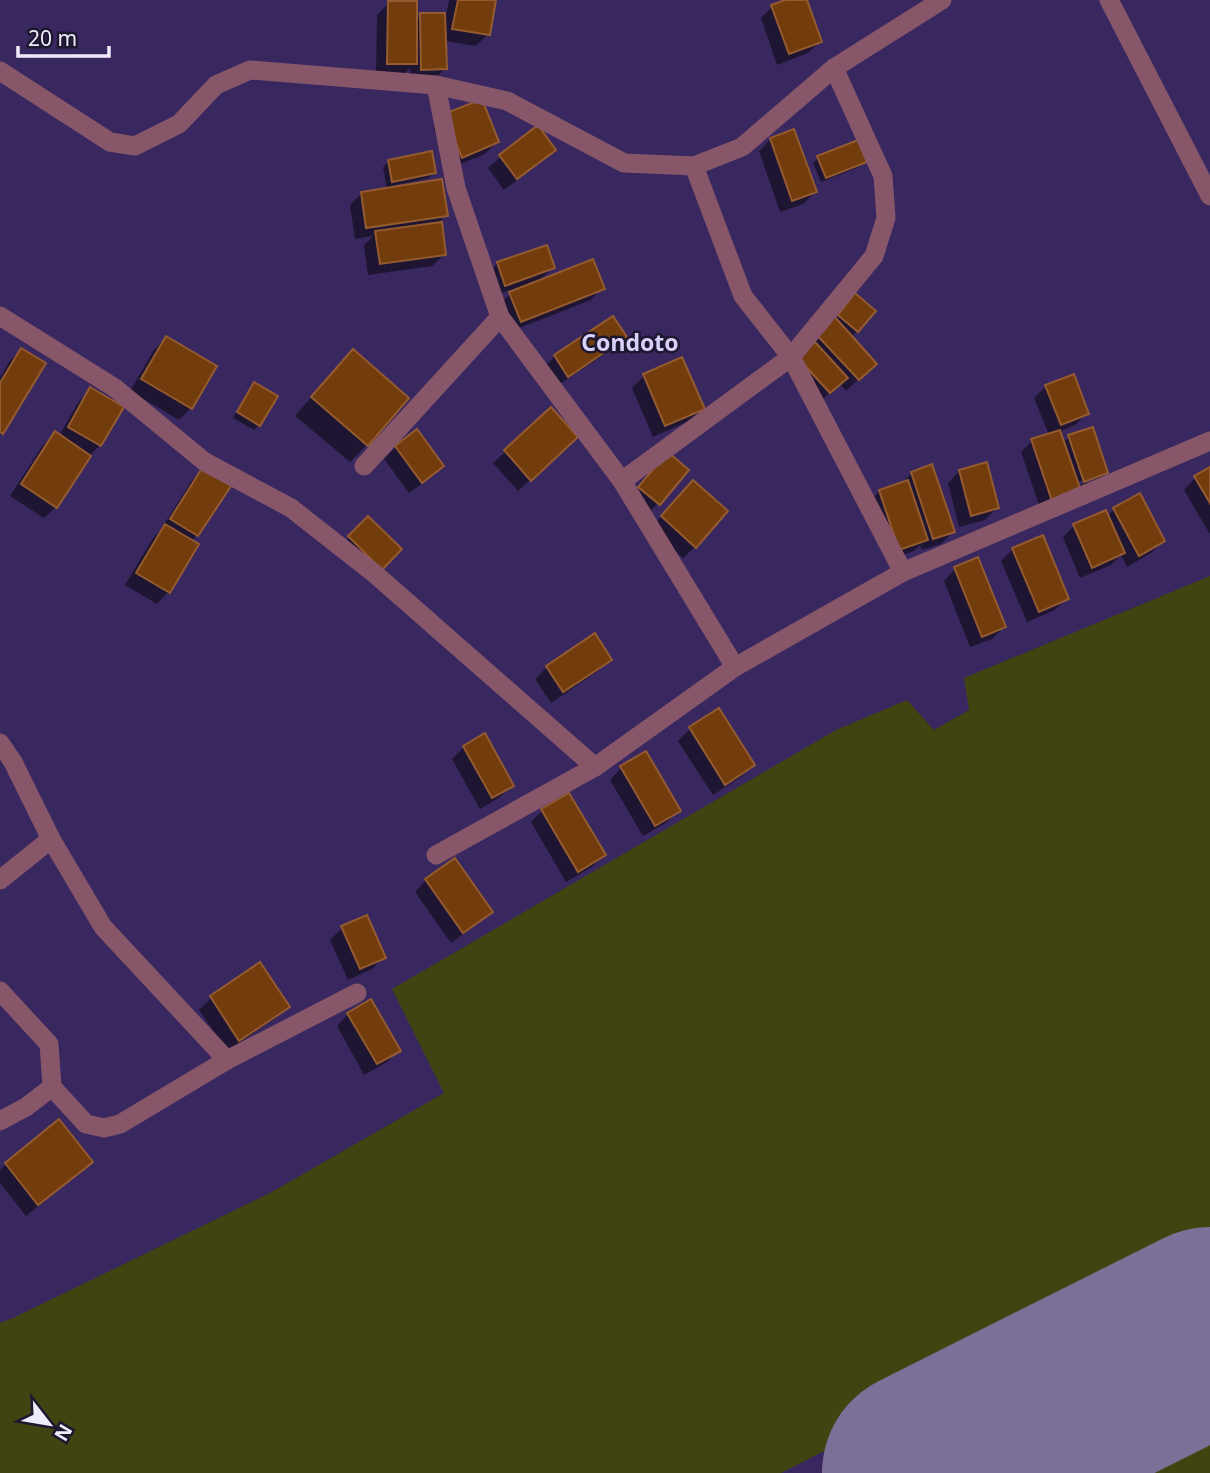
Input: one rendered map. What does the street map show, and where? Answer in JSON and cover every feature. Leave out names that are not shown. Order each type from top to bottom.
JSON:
[{"type":"street","points":[[0,71],[110,142],[135,146],[179,124],[216,85],[250,69],[436,85],[507,101],[624,163],[694,166],[742,146],[834,68],[940,0]]},
{"type":"street","points":[[1109,0],[1210,196]]},
{"type":"street","points":[[622,481],[791,356],[874,256],[886,218],[883,176],[834,68]]},
{"type":"street","points":[[436,85],[456,188],[500,317],[622,481],[735,667]]},
{"type":"street","points":[[694,166],[743,296],[791,356],[902,572]]},
{"type":"street","points":[[0,316],[115,388],[205,462],[291,508],[375,575],[595,767]]},
{"type":"street","points":[[364,466],[500,317]]},
{"type":"street","points":[[436,855],[595,767],[735,667],[902,572],[1210,441]]},
{"type":"street","points":[[0,743],[13,762],[51,839],[103,927],[227,1060]]},
{"type":"street","points":[[0,880],[51,839]]},
{"type":"street","points":[[0,991],[49,1044],[52,1087],[86,1124],[104,1128],[120,1124],[227,1060],[357,993]]},
{"type":"street","points":[[0,1121],[26,1107],[52,1087]]},
{"type":"green space","points":[[1210,576],[1210,1254],[781,1473],[0,1473],[0,1323],[270,1193],[444,1093],[392,989],[836,730],[907,700],[934,730],[969,710],[964,678]]},
{"type":"green space","points":[[1210,1435],[1210,1473],[1135,1473]]},
{"type":"building","points":[[458,0],[496,0],[490,35],[452,29]]},
{"type":"building","points":[[785,0],[807,0],[822,42],[789,54],[771,5]]},
{"type":"building","points":[[388,1],[417,1],[417,64],[387,64]]},
{"type":"building","points":[[420,13],[445,13],[447,69],[421,70]]},
{"type":"building","points":[[482,99],[499,142],[462,158],[444,114]]},
{"type":"building","points":[[538,125],[556,150],[517,179],[499,155]]},
{"type":"building","points":[[794,129],[817,192],[792,201],[770,138]]},
{"type":"building","points":[[858,140],[867,162],[826,178],[817,156]]},
{"type":"building","points":[[432,151],[436,173],[392,182],[388,160]]},
{"type":"building","points":[[442,179],[448,216],[366,228],[361,192]]},
{"type":"building","points":[[442,222],[446,255],[380,264],[375,231]]},
{"type":"building","points":[[547,245],[555,268],[505,286],[497,262]]},
{"type":"building","points":[[593,259],[605,289],[521,322],[509,292]]},
{"type":"building","points":[[855,293],[876,311],[858,332],[838,315]]},
{"type":"building","points":[[613,316],[627,337],[568,377],[554,355]]},
{"type":"building","points":[[834,316],[877,364],[859,380],[815,333]]},
{"type":"building","points":[[166,336],[217,366],[192,409],[141,379]]},
{"type":"building","points":[[815,342],[848,378],[830,393],[797,357]]},
{"type":"building","points":[[21,348],[46,363],[3,434],[0,432],[0,383]]},
{"type":"building","points":[[353,349],[409,398],[368,446],[311,397]]},
{"type":"building","points":[[682,357],[705,409],[665,426],[643,374]]},
{"type":"building","points":[[1074,374],[1089,414],[1061,425],[1045,385]]},
{"type":"building","points":[[254,382],[278,396],[260,426],[237,412]]},
{"type":"building","points":[[90,387],[124,407],[101,446],[68,427]]},
{"type":"building","points":[[551,407],[578,437],[531,481],[504,450]]},
{"type":"building","points":[[1093,427],[1108,473],[1084,482],[1068,435]]},
{"type":"building","points":[[417,429],[444,466],[422,483],[395,446]]},
{"type":"building","points":[[1060,430],[1081,491],[1052,501],[1031,439]]},
{"type":"building","points":[[55,431],[91,456],[57,508],[21,484]]},
{"type":"building","points":[[668,452],[689,470],[660,505],[638,487]]},
{"type":"building","points":[[987,462],[999,508],[971,516],[959,470]]},
{"type":"building","points":[[932,464],[955,532],[933,539],[911,472]]},
{"type":"building","points":[[204,465],[233,483],[198,536],[170,519]]},
{"type":"building","points":[[1210,467],[1210,503],[1194,476]]},
{"type":"building","points":[[693,480],[728,511],[696,548],[661,516]]},
{"type":"building","points":[[908,480],[928,540],[899,550],[879,490]]},
{"type":"building","points":[[1140,493],[1165,541],[1139,556],[1113,508]]},
{"type":"building","points":[[1106,510],[1125,553],[1092,568],[1073,524]]},
{"type":"building","points":[[368,516],[402,549],[382,570],[348,536]]},
{"type":"building","points":[[165,524],[199,544],[170,593],[136,573]]},
{"type":"building","points":[[1043,535],[1069,599],[1039,612],[1012,548]]},
{"type":"building","points":[[978,557],[1006,627],[982,637],[954,567]]},
{"type":"building","points":[[595,633],[612,660],[563,692],[546,666]]},
{"type":"building","points":[[719,708],[755,765],[725,785],[689,727]]},
{"type":"building","points":[[485,733],[514,786],[492,798],[463,746]]},
{"type":"building","points":[[646,751],[681,811],[655,826],[620,766]]},
{"type":"building","points":[[569,793],[606,855],[578,872],[541,809]]},
{"type":"building","points":[[455,858],[493,912],[463,933],[425,879]]},
{"type":"building","points":[[367,915],[386,958],[360,969],[341,926]]},
{"type":"building","points":[[260,962],[290,1007],[239,1041],[210,996]]},
{"type":"building","points":[[371,999],[401,1051],[377,1064],[347,1013]]},
{"type":"building","points":[[59,1119],[93,1162],[38,1205],[5,1163]]},
{"type":"runway","points":[[925,1473],[1210,1330]]},
{"type":"district","name":"Condoto","points":[[630,343]]}]
